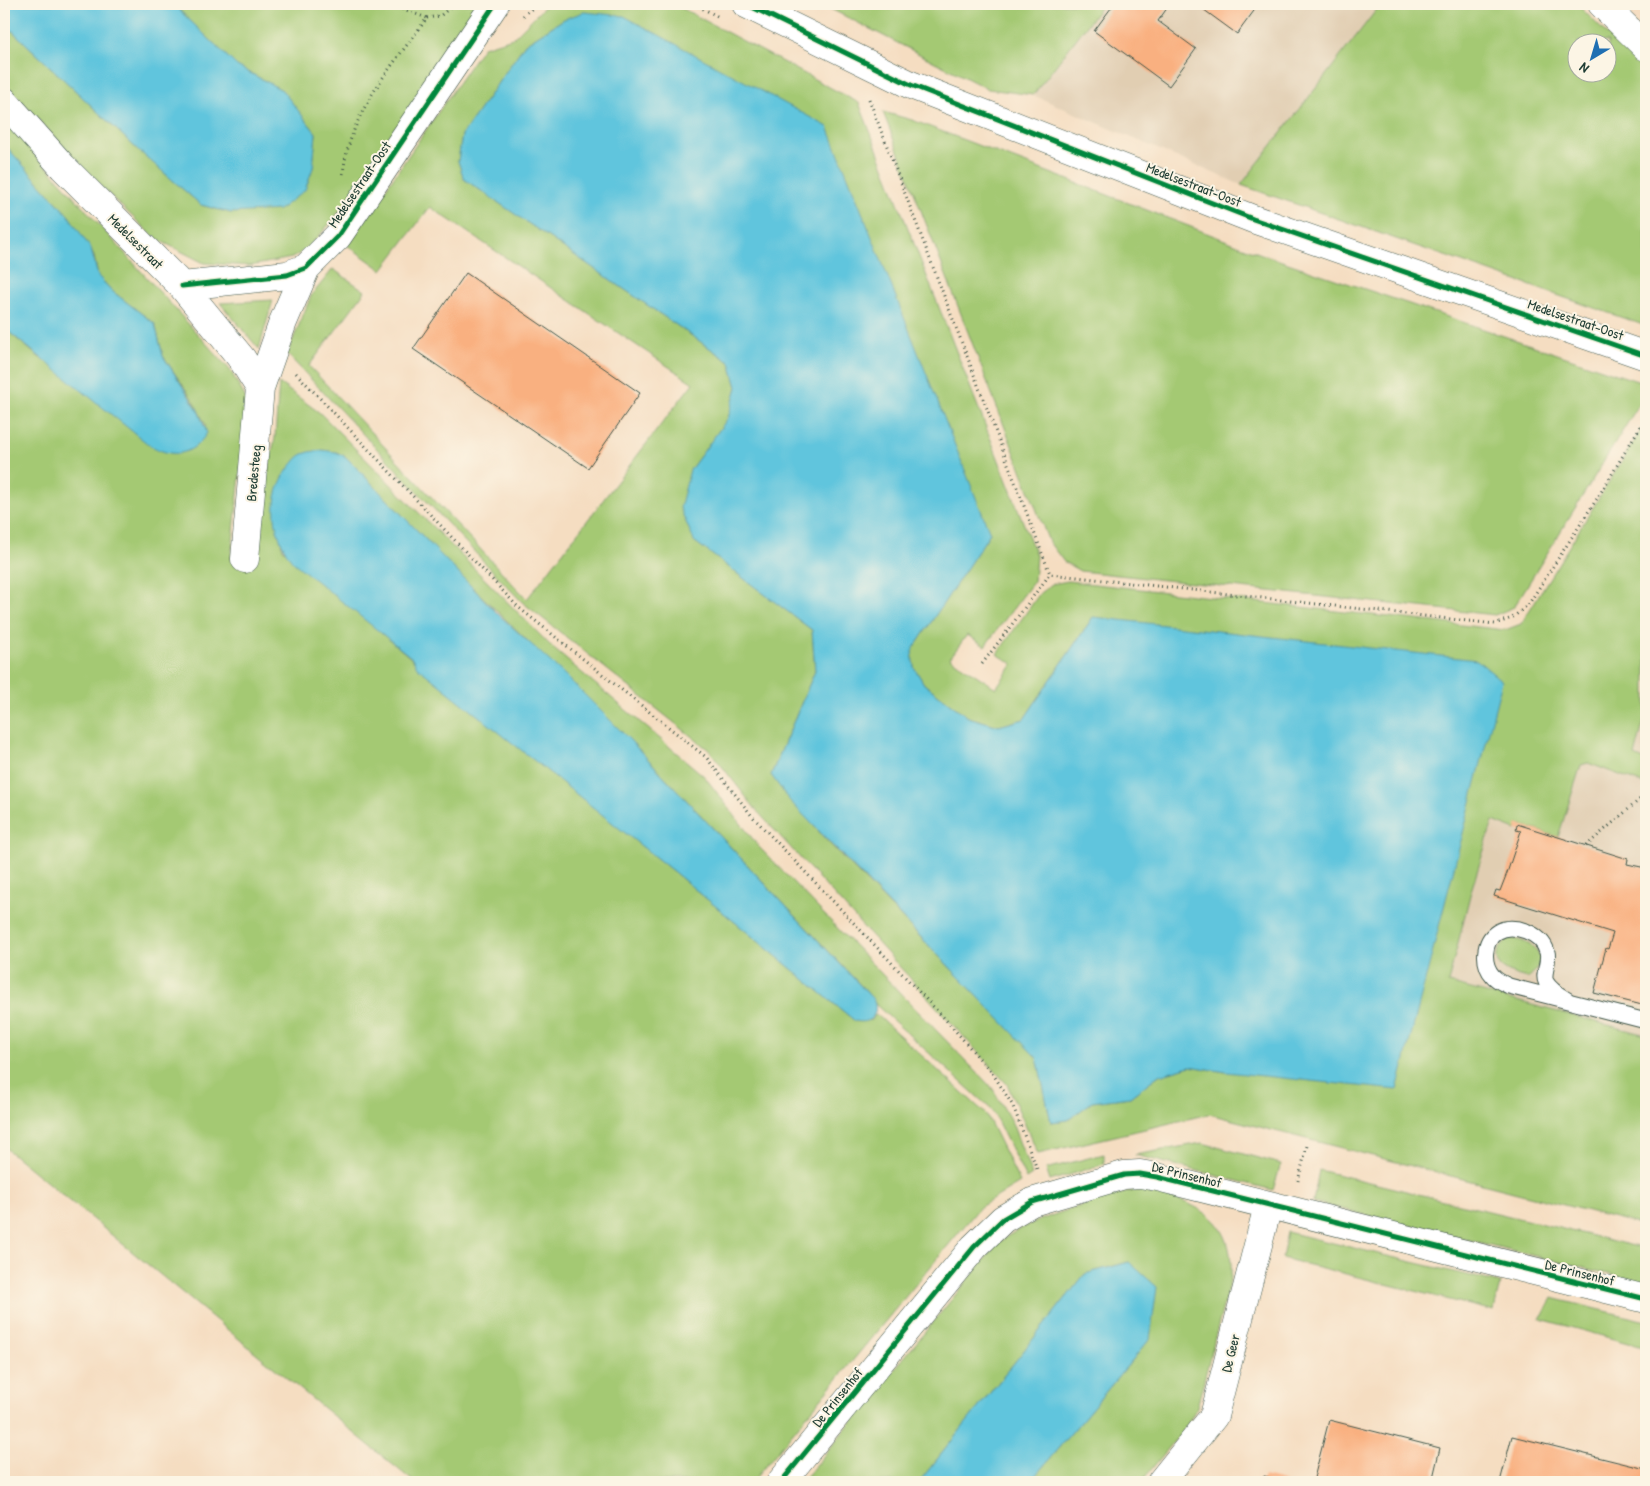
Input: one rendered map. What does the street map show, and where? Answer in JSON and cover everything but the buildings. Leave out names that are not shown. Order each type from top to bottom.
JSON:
[{"type":"street","name":"Medelsestraat-Oost","points":[[182,286],[287,276],[306,268],[338,236],[495,4]]},
{"type":"street","name":"Medelsestraat-Oost","points":[[746,4],[911,86],[1253,219],[1646,356]]},
{"type":"street","points":[[1602,4],[1646,47]]},
{"type":"street","name":"Medelsestraat","points":[[4,101],[63,167],[182,286],[242,359],[260,388]]},
{"type":"street","name":"Medelsestraat-Oost","points":[[260,388],[306,268]]},
{"type":"street","name":"Bredesteeg","points":[[245,559],[260,388]]},
{"type":"street","name":"De Prinsenhof","points":[[782,1482],[974,1247],[1003,1219],[1032,1202],[1124,1175],[1140,1174],[1646,1300]]},
{"type":"street","name":"De Geer","points":[[1161,1482],[1214,1416],[1279,1209]]},
{"type":"lane","points":[[1569,1001],[1547,984],[1545,978],[1548,952],[1543,942],[1534,935],[1516,930],[1501,930],[1492,935],[1488,940],[1487,968],[1498,981],[1509,986],[1646,1021]]},
{"type":"path","points":[[388,4],[426,18],[440,16],[454,4]]},
{"type":"path","points":[[694,4],[720,18]]},
{"type":"path","points":[[342,183],[351,133],[366,100],[426,18]]},
{"type":"path","points":[[860,94],[869,98],[1050,574]]},
{"type":"path","points":[[273,350],[434,516],[518,607],[706,758],[752,816],[945,1019],[993,1074],[1013,1106],[1036,1167],[1045,1199]]},
{"type":"path","points":[[1050,574],[1495,624],[1512,618],[1528,605],[1600,494],[1646,417]]},
{"type":"path","points":[[982,664],[1050,574]]},
{"type":"path","points":[[1586,846],[1646,794]]},
{"type":"path","points":[[1644,868],[1646,846]]},
{"type":"path","points":[[1279,1209],[1307,1146]]},
{"type":"shaded area","points":[[1103,4],[1381,4],[1241,185],[1033,95]]},
{"type":"shaded area","points":[[1646,712],[1646,1035],[1448,984],[1471,891],[1508,772],[1573,720],[1639,741]]},
{"type":"green space","points":[[173,4],[483,4],[333,220],[307,249],[292,258],[250,266],[204,263],[155,238],[99,185],[4,83],[4,23],[137,149],[201,205],[231,213],[313,168],[316,133],[282,90],[237,66]]},
{"type":"green space","points":[[547,4],[674,4],[859,103],[1036,555],[1034,581],[985,646],[967,635],[950,658],[996,688],[1013,664],[997,654],[1040,593],[1052,584],[1068,581],[1505,630],[1521,624],[1646,422],[1646,712],[1635,756],[1646,761],[1646,785],[1588,763],[1581,765],[1558,837],[1518,824],[1516,830],[1493,821],[1471,891],[1448,983],[1646,1035],[1646,1226],[1209,1114],[1038,1154],[1007,1084],[757,811],[710,751],[522,602],[287,354],[311,296],[333,269],[365,291],[309,366],[527,599],[693,383],[430,207],[382,270],[347,245],[483,47],[513,38]],"holes":[[[564,19],[990,533],[912,651],[914,667],[924,684],[968,717],[999,726],[1024,719],[1093,617],[1226,1072],[1190,1066],[1159,1075],[1130,1097],[1092,1102],[1068,1120],[1051,1122],[1038,1058],[824,838],[771,775],[815,671],[812,630],[694,541],[690,470],[728,419],[737,387],[730,362],[464,179],[458,161],[462,135],[525,44]]]},
{"type":"green space","points":[[821,4],[1103,4],[1033,95],[988,89]]},
{"type":"green space","points":[[1381,4],[1577,4],[1605,32],[1568,32],[1568,82],[1618,82],[1618,45],[1646,73],[1646,326],[1241,185]]},
{"type":"green space","points":[[883,112],[912,120],[1264,255],[1646,384],[1646,393],[1514,607],[1495,615],[1080,571],[1064,562],[1049,542]]},
{"type":"green space","points":[[4,119],[230,370],[248,402],[231,559],[255,561],[262,500],[275,438],[279,383],[320,413],[555,650],[704,776],[759,847],[993,1089],[1012,1123],[1032,1175],[1026,1179],[992,1110],[876,1005],[865,990],[629,739],[467,582],[346,457],[336,452],[281,544],[283,549],[412,659],[418,667],[674,872],[855,1021],[871,1020],[876,1014],[986,1114],[1020,1183],[980,1207],[752,1482],[414,1482],[4,1147],[4,328],[40,358],[206,426],[193,400],[163,356],[155,324],[112,291],[98,276],[94,256],[69,216],[4,144]]},
{"type":"green space","points":[[273,300],[259,349],[220,303]]},
{"type":"green space","points":[[1509,938],[1526,943],[1537,951],[1539,963],[1528,978],[1511,973],[1499,965],[1497,953]]},
{"type":"green space","points":[[1202,1143],[1281,1164],[1273,1190],[1135,1155]]},
{"type":"green space","points":[[1104,1154],[1104,1164],[1050,1181],[1046,1169]]},
{"type":"green space","points":[[1319,1170],[1646,1249],[1646,1283],[1313,1202]]},
{"type":"green space","points":[[1146,1190],[1196,1207],[1219,1226],[1226,1239],[1230,1255],[1231,1276],[1197,1407],[1186,1427],[1141,1482],[1030,1482],[1150,1339],[1129,1262],[1085,1274],[919,1482],[802,1482],[998,1243],[1019,1229],[1053,1215],[1131,1191]]},
{"type":"green space","points":[[1287,1232],[1500,1283],[1494,1311],[1282,1258]]},
{"type":"green space","points":[[1552,1298],[1646,1321],[1646,1348],[1541,1319]]},
{"type":"water","points":[[4,4],[173,4],[237,66],[282,90],[316,133],[313,168],[305,190],[279,210],[231,213],[201,205],[137,149],[4,23]]},
{"type":"water","points":[[584,12],[624,16],[828,127],[990,533],[912,651],[914,667],[924,684],[968,717],[999,726],[1024,719],[1093,617],[1477,660],[1502,681],[1397,1090],[1226,1072],[1190,1066],[1159,1075],[1130,1097],[1092,1102],[1068,1120],[1051,1122],[1037,1058],[789,800],[771,775],[815,671],[812,630],[694,541],[680,508],[690,470],[728,418],[737,387],[730,362],[464,179],[458,161],[462,135],[525,44],[564,19]]},
{"type":"water","points":[[4,144],[69,216],[91,249],[98,276],[112,291],[155,324],[163,356],[198,410],[207,433],[194,447],[180,453],[172,453],[156,449],[148,444],[4,328]]},
{"type":"water","points":[[322,450],[336,452],[346,457],[499,615],[565,675],[629,739],[873,999],[875,1013],[873,1017],[866,1021],[855,1021],[674,872],[417,667],[412,658],[293,562],[280,540],[277,528],[275,503],[277,491],[282,479],[298,457],[308,452]]},
{"type":"water","points":[[1129,1262],[1157,1287],[1150,1339],[1030,1482],[919,1482],[1085,1274]]},
{"type":"cycle path","points":[[182,286],[287,275],[306,268],[338,236],[495,4]]},
{"type":"cycle path","points":[[746,4],[911,85],[1253,219],[1646,356]]},
{"type":"cycle path","points":[[781,1482],[974,1247],[1003,1219],[1032,1202],[1124,1175],[1140,1174],[1157,1177],[1646,1299]]}]
